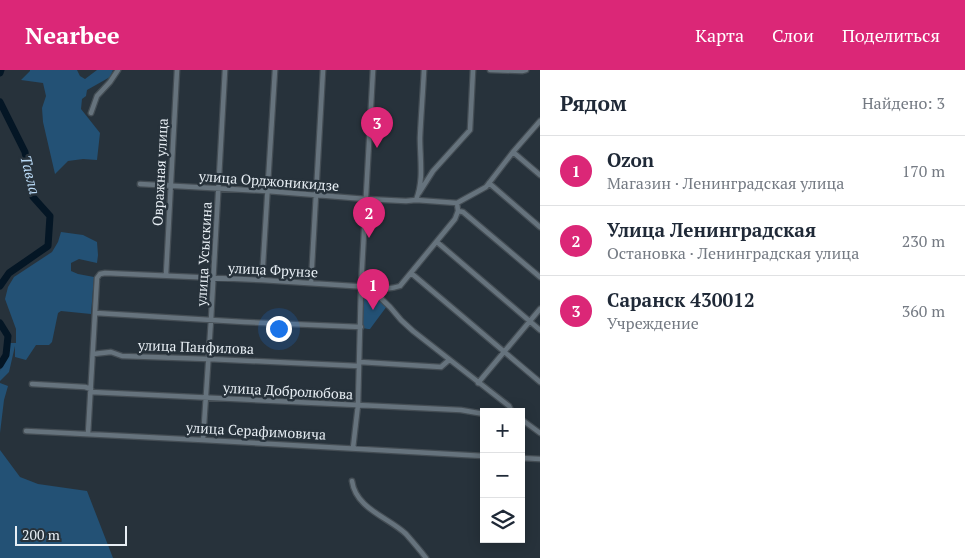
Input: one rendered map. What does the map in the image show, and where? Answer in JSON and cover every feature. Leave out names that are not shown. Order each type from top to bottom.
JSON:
[{"type":"street","points":[[91,113],[97,96],[118,70]]},
{"type":"street","name":"Овражная улица","points":[[166,275],[177,70]]},
{"type":"street","name":"улица Усыскина","points":[[203,440],[225,70]]},
{"type":"street","points":[[262,280],[274,70]]},
{"type":"street","points":[[311,283],[323,70]]},
{"type":"street","points":[[353,448],[358,405],[373,70]]},
{"type":"street","points":[[416,200],[421,178],[420,138],[424,70]]},
{"type":"street","points":[[419,192],[433,171],[470,130],[473,70]]},
{"type":"street","points":[[490,70],[523,70]]},
{"type":"street","points":[[540,121],[486,187],[457,204],[458,211],[463,212],[540,277]]},
{"type":"street","points":[[513,152],[540,175]]},
{"type":"street","points":[[489,183],[540,227]]},
{"type":"street","name":"улица Орджоникидзе","points":[[140,184],[457,204]]},
{"type":"street","name":"улица Фрунзе","points":[[96,313],[97,278],[102,273],[262,280],[392,289],[400,286],[456,219],[458,211]]},
{"type":"street","points":[[437,242],[540,330]]},
{"type":"street","points":[[411,273],[540,382]]},
{"type":"street","points":[[369,287],[413,331],[510,408]]},
{"type":"street","points":[[478,382],[540,309]]},
{"type":"street","points":[[88,434],[96,313],[361,327]]},
{"type":"street","name":"улица Панфилова","points":[[92,354],[111,352],[122,356],[441,367],[449,360]]},
{"type":"street","name":"улица Добролюбова","points":[[32,384],[85,388],[91,391],[461,410],[480,413]]},
{"type":"street","points":[[525,422],[540,433]]},
{"type":"street","name":"улица Серафимовича","points":[[26,431],[480,456]]},
{"type":"street","points":[[525,458],[540,459]]},
{"type":"street","points":[[352,481],[352,487],[361,502],[405,534],[426,558]]},
{"type":"shaded area","points":[[30,70],[77,70],[80,76],[85,79],[97,70],[113,70],[110,77],[87,90],[86,96],[82,99],[81,109],[100,133],[97,160],[68,161],[55,174],[43,122],[42,108],[46,96],[43,83],[21,80]]},
{"type":"shaded area","points":[[61,232],[83,235],[97,242],[97,263],[79,259],[71,263],[71,271],[94,277],[91,314],[61,311],[58,313],[52,342],[49,345],[36,345],[26,360],[15,357],[15,346],[9,372],[0,381],[5,343],[16,343],[16,329],[5,299],[8,287],[14,277],[52,252]]},
{"type":"shaded area","points":[[366,289],[371,290],[387,306],[370,329],[363,328],[362,303]]},
{"type":"shaded area","points":[[0,383],[8,386],[4,400],[0,433]]},
{"type":"shaded area","points":[[0,450],[20,477],[38,484],[87,491],[113,558],[0,558]]},
{"type":"waterway","name":"Тавла","points":[[0,102],[25,152],[33,197],[50,216],[48,246],[9,273],[0,286]]},
{"type":"waterway","name":"Тавла","points":[[0,323],[8,336],[6,355],[0,365]]},
{"type":"place","name":"Саранск 430012","points":[[377,148]]},
{"type":"place","name":"Улица Ленинградская","points":[[369,238]]},
{"type":"place","name":"Ozon","points":[[373,310]]}]
